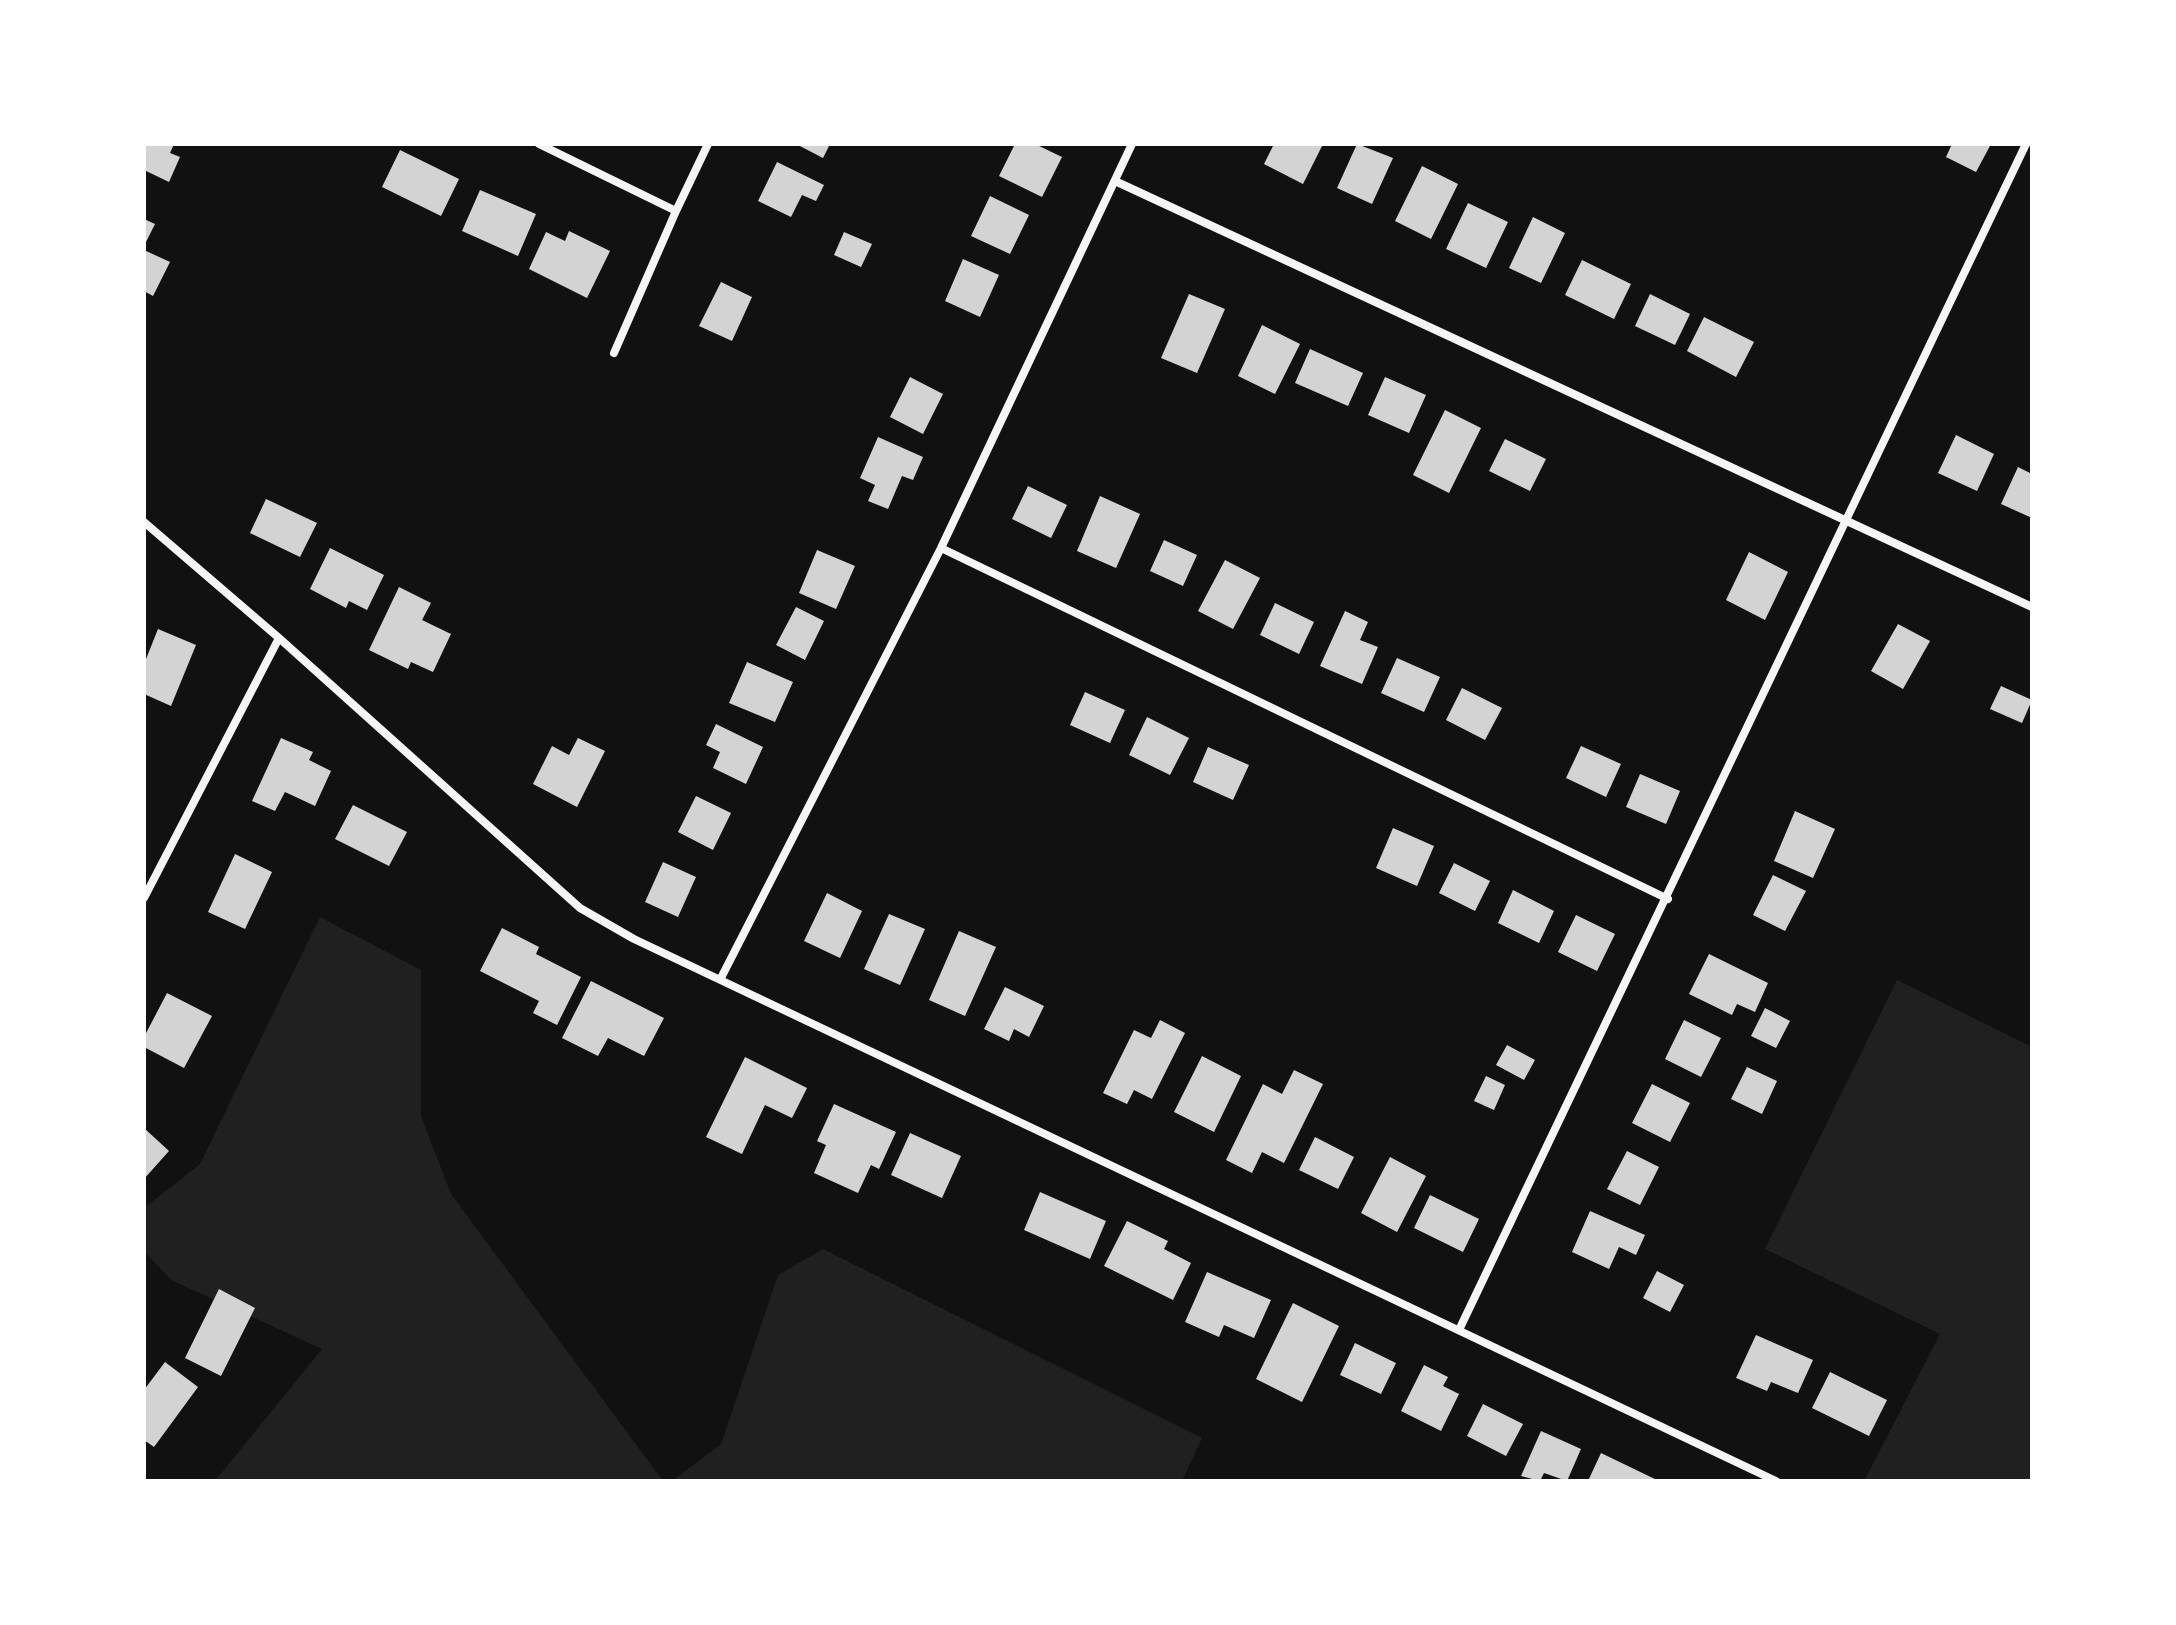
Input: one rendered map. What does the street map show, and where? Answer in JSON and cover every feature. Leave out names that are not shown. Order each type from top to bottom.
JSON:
[{"type":"street","points":[[539,144],[676,211]]},
{"type":"street","points":[[614,353],[708,144]]},
{"type":"street","points":[[721,978],[941,548],[1132,144]]},
{"type":"street","points":[[1459,1330],[1668,899],[1845,520],[2026,144]]},
{"type":"street","points":[[1115,181],[2032,607]]},
{"type":"street","points":[[144,522],[279,638],[580,908],[634,939],[1776,1481]]},
{"type":"street","points":[[941,548],[1668,899]]},
{"type":"street","points":[[144,898],[279,638]]},
{"type":"shaded area","points":[[320,917],[421,970],[421,1116],[451,1194],[663,1481],[215,1481],[322,1349],[171,1280],[144,1251],[144,1208],[200,1164]]},
{"type":"shaded area","points":[[1897,980],[2032,1047],[2032,1481],[1864,1481],[1940,1334],[1765,1249]]},
{"type":"shaded area","points":[[823,1249],[1202,1438],[1182,1481],[672,1481],[721,1444],[778,1275]]},
{"type":"building","points":[[144,144],[174,144],[170,153],[180,157],[169,182],[144,170]]},
{"type":"building","points":[[796,144],[830,144],[823,158]]},
{"type":"building","points":[[1015,144],[1035,144],[1062,157],[1042,197],[999,176]]},
{"type":"building","points":[[1274,144],[1323,144],[1303,184],[1264,164]]},
{"type":"building","points":[[1357,144],[1393,158],[1372,204],[1337,188]]},
{"type":"building","points":[[1952,144],[1991,144],[1976,172],[1946,157]]},
{"type":"building","points":[[400,150],[459,179],[441,216],[382,187]]},
{"type":"building","points":[[777,162],[824,185],[816,201],[802,195],[791,217],[758,201]]},
{"type":"building","points":[[1422,166],[1458,184],[1431,239],[1395,221]]},
{"type":"building","points":[[480,190],[536,214],[518,256],[462,231]]},
{"type":"building","points":[[990,196],[1029,215],[1010,254],[971,236]]},
{"type":"building","points":[[1468,203],[1508,222],[1486,268],[1446,249]]},
{"type":"building","points":[[1533,217],[1565,233],[1541,283],[1509,268]]},
{"type":"building","points":[[144,219],[155,224],[144,246]]},
{"type":"building","points":[[569,231],[610,251],[587,298],[529,269],[546,232],[565,241]]},
{"type":"building","points":[[844,232],[872,244],[861,267],[834,255]]},
{"type":"building","points":[[144,250],[170,262],[153,296],[144,291]]},
{"type":"building","points":[[963,259],[999,275],[980,317],[945,301]]},
{"type":"building","points":[[1582,260],[1631,284],[1614,319],[1565,295]]},
{"type":"building","points":[[721,282],[752,297],[732,341],[699,326]]},
{"type":"building","points":[[1189,294],[1225,309],[1197,373],[1161,358]]},
{"type":"building","points":[[1650,294],[1690,314],[1675,345],[1635,326]]},
{"type":"building","points":[[1704,317],[1754,342],[1736,377],[1687,351]]},
{"type":"building","points":[[1262,325],[1300,344],[1275,394],[1238,376]]},
{"type":"building","points":[[1310,349],[1363,373],[1348,406],[1295,383]]},
{"type":"building","points":[[910,377],[943,394],[923,434],[890,417]]},
{"type":"building","points":[[1385,377],[1426,395],[1409,433],[1368,415]]},
{"type":"building","points":[[1445,410],[1481,428],[1449,493],[1413,475]]},
{"type":"building","points":[[1956,435],[1994,454],[1977,491],[1938,473]]},
{"type":"building","points":[[878,437],[923,457],[913,480],[902,476],[888,509],[868,501],[875,485],[860,478]]},
{"type":"building","points":[[1505,439],[1546,459],[1530,491],[1489,471]]},
{"type":"building","points":[[2018,467],[2032,474],[2032,518],[2001,504]]},
{"type":"building","points":[[1028,486],[1067,505],[1051,538],[1012,519]]},
{"type":"building","points":[[1100,496],[1140,514],[1116,568],[1077,551]]},
{"type":"building","points":[[266,499],[317,523],[300,557],[250,533]]},
{"type":"building","points":[[1164,540],[1197,555],[1183,586],[1150,571]]},
{"type":"building","points":[[330,548],[384,575],[367,610],[349,601],[346,608],[310,589]]},
{"type":"building","points":[[817,550],[855,566],[836,609],[799,593]]},
{"type":"building","points":[[1749,552],[1788,572],[1765,620],[1726,600]]},
{"type":"building","points":[[1225,560],[1260,578],[1233,629],[1198,611]]},
{"type":"building","points":[[399,587],[431,603],[422,620],[451,634],[433,672],[411,662],[408,669],[369,650]]},
{"type":"building","points":[[1275,603],[1314,622],[1299,654],[1260,635]]},
{"type":"building","points":[[796,607],[824,621],[805,660],[776,645]]},
{"type":"building","points":[[1345,611],[1368,622],[1360,640],[1378,647],[1362,684],[1320,666]]},
{"type":"building","points":[[1898,624],[1930,641],[1903,689],[1871,671]]},
{"type":"building","points":[[158,629],[196,645],[171,706],[144,694],[144,664]]},
{"type":"building","points":[[1397,658],[1440,677],[1424,712],[1381,693]]},
{"type":"building","points":[[747,662],[793,682],[775,722],[729,703]]},
{"type":"building","points":[[2001,686],[2032,700],[2022,723],[1990,709]]},
{"type":"building","points":[[1462,688],[1502,708],[1485,740],[1446,720]]},
{"type":"building","points":[[1085,692],[1125,710],[1110,743],[1070,725]]},
{"type":"building","points":[[1147,717],[1189,738],[1170,775],[1129,755]]},
{"type":"building","points":[[716,724],[763,747],[746,784],[713,768],[720,752],[706,745]]},
{"type":"building","points":[[281,738],[313,752],[309,760],[331,771],[315,806],[285,792],[275,811],[252,801]]},
{"type":"building","points":[[578,738],[605,751],[577,807],[533,784],[552,746],[569,755]]},
{"type":"building","points":[[1581,746],[1621,764],[1606,797],[1566,778]]},
{"type":"building","points":[[1208,747],[1249,765],[1233,800],[1193,782]]},
{"type":"building","points":[[1640,774],[1680,791],[1666,824],[1626,807]]},
{"type":"building","points":[[696,796],[731,813],[713,850],[678,832]]},
{"type":"building","points":[[353,805],[407,832],[389,866],[335,839]]},
{"type":"building","points":[[1795,811],[1835,829],[1813,878],[1774,861]]},
{"type":"building","points":[[1393,828],[1434,846],[1417,886],[1376,868]]},
{"type":"building","points":[[235,854],[272,872],[245,929],[208,912]]},
{"type":"building","points":[[663,862],[696,877],[678,917],[645,902]]},
{"type":"building","points":[[1454,863],[1490,881],[1475,911],[1439,893]]},
{"type":"building","points":[[1773,875],[1806,891],[1785,931],[1753,915]]},
{"type":"building","points":[[1513,890],[1554,911],[1539,943],[1498,923]]},
{"type":"building","points":[[827,893],[862,911],[840,958],[804,941]]},
{"type":"building","points":[[889,914],[925,929],[900,985],[864,969]]},
{"type":"building","points":[[1576,915],[1615,934],[1597,971],[1558,952]]},
{"type":"building","points":[[502,928],[539,947],[536,954],[581,977],[557,1025],[533,1013],[539,1001],[480,971]]},
{"type":"building","points":[[959,931],[996,947],[965,1016],[929,1000]]},
{"type":"building","points":[[1709,954],[1768,983],[1755,1012],[1737,1004],[1732,1015],[1689,994]]},
{"type":"building","points":[[591,981],[664,1018],[644,1056],[608,1038],[598,1056],[562,1038]]},
{"type":"building","points":[[1005,987],[1044,1006],[1029,1037],[1014,1029],[1009,1041],[984,1029]]},
{"type":"building","points":[[167,993],[212,1016],[184,1068],[144,1047],[144,1037]]},
{"type":"building","points":[[1765,1008],[1790,1021],[1776,1048],[1751,1036]]},
{"type":"building","points":[[1160,1020],[1185,1033],[1152,1099],[1134,1090],[1127,1104],[1103,1093],[1134,1030],[1151,1038]]},
{"type":"building","points":[[1684,1020],[1721,1038],[1701,1077],[1665,1059]]},
{"type":"building","points":[[1507,1045],[1535,1060],[1524,1080],[1496,1065]]},
{"type":"building","points":[[1202,1056],[1241,1076],[1214,1132],[1174,1112]]},
{"type":"building","points":[[745,1057],[807,1088],[792,1118],[765,1105],[742,1154],[706,1137]]},
{"type":"building","points":[[1747,1067],[1777,1081],[1762,1114],[1731,1099]]},
{"type":"building","points":[[1294,1070],[1323,1084],[1284,1163],[1262,1152],[1252,1173],[1226,1160],[1263,1084],[1282,1094]]},
{"type":"building","points":[[1486,1076],[1505,1085],[1494,1110],[1474,1101]]},
{"type":"building","points":[[1652,1084],[1690,1103],[1670,1142],[1632,1123]]},
{"type":"building","points":[[834,1104],[896,1132],[879,1169],[871,1165],[858,1193],[814,1173],[826,1145],[817,1141]]},
{"type":"building","points":[[144,1128],[169,1151],[144,1179]]},
{"type":"building","points":[[910,1133],[961,1156],[942,1198],[891,1175]]},
{"type":"building","points":[[1315,1137],[1354,1157],[1338,1189],[1299,1170]]},
{"type":"building","points":[[1627,1151],[1659,1167],[1640,1205],[1607,1189]]},
{"type":"building","points":[[1390,1157],[1426,1176],[1397,1232],[1361,1213]]},
{"type":"building","points":[[1040,1192],[1106,1221],[1090,1259],[1024,1230]]},
{"type":"building","points":[[1430,1195],[1479,1219],[1463,1252],[1414,1228]]},
{"type":"building","points":[[1590,1211],[1645,1235],[1636,1255],[1619,1247],[1609,1269],[1572,1252]]},
{"type":"building","points":[[1127,1221],[1168,1241],[1164,1249],[1191,1263],[1173,1300],[1104,1266]]},
{"type":"building","points":[[1657,1271],[1684,1285],[1670,1312],[1643,1298]]},
{"type":"building","points":[[1207,1272],[1271,1300],[1254,1338],[1224,1325],[1219,1337],[1185,1322]]},
{"type":"building","points":[[219,1289],[255,1308],[221,1376],[185,1358]]},
{"type":"building","points":[[1293,1303],[1339,1326],[1302,1402],[1256,1379]]},
{"type":"building","points":[[1756,1335],[1813,1360],[1798,1393],[1771,1382],[1767,1391],[1736,1378]]},
{"type":"building","points":[[1355,1343],[1396,1363],[1381,1394],[1340,1375]]},
{"type":"building","points":[[165,1362],[198,1387],[154,1447],[144,1440],[144,1390]]},
{"type":"building","points":[[1424,1365],[1448,1377],[1443,1386],[1459,1394],[1441,1431],[1401,1411]]},
{"type":"building","points":[[1830,1372],[1887,1400],[1869,1436],[1812,1408]]},
{"type":"building","points":[[1483,1404],[1523,1424],[1506,1456],[1467,1436]]},
{"type":"building","points":[[1541,1431],[1581,1449],[1567,1481],[1544,1473],[1540,1481],[1521,1476]]},
{"type":"building","points":[[1601,1453],[1659,1481],[1588,1481]]}]
